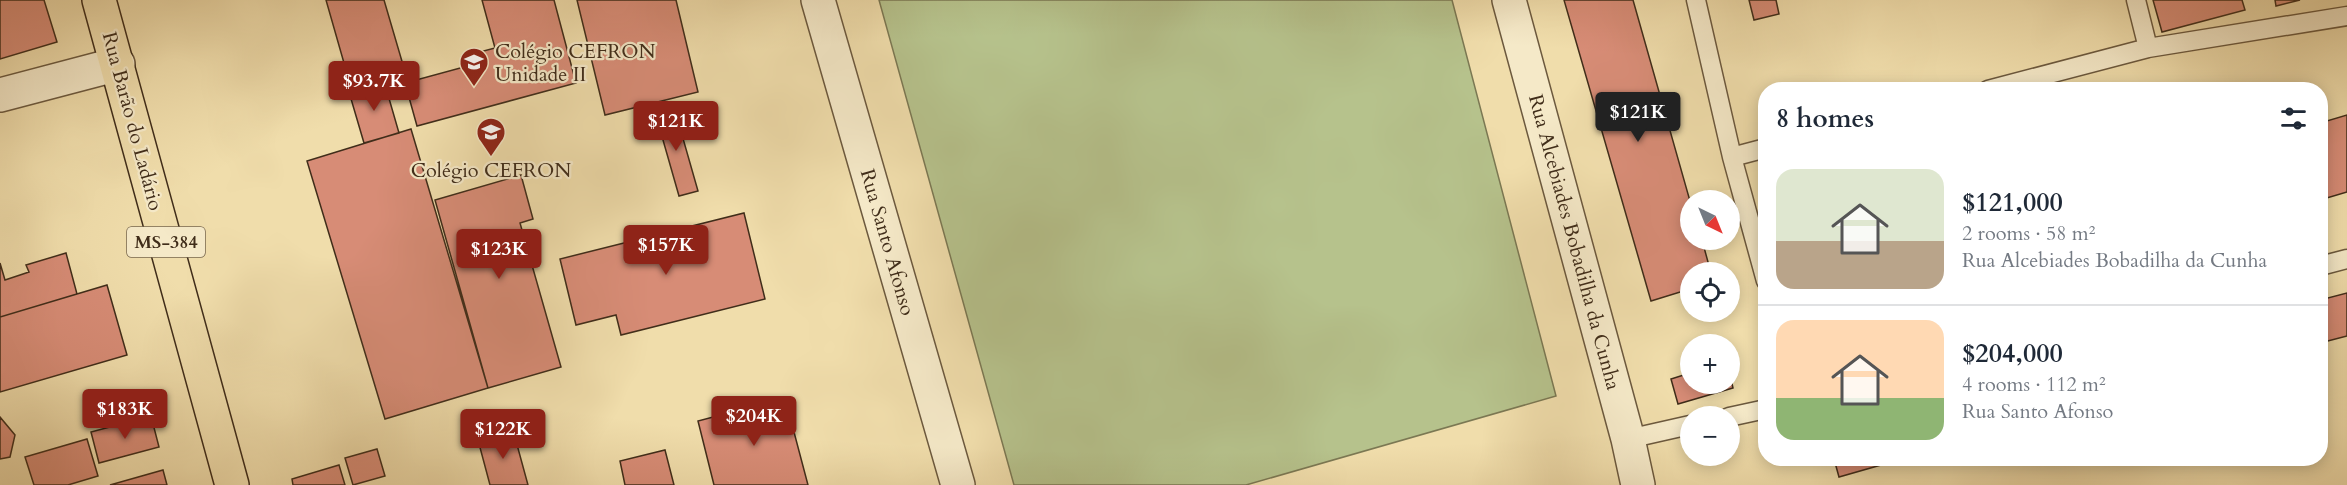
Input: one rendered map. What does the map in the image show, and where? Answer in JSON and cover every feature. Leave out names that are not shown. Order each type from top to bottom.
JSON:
[{"type":"main road","name":"Rua Barão do Ladário","points":[[99,0],[232,485]]},
{"type":"street","name":"Rua Santo Afonso","points":[[818,0],[958,485]]},
{"type":"street","name":"Rua Alcebiades Bobadilha da Cunha","points":[[1509,0],[1628,439],[1638,485]]},
{"type":"street","points":[[0,95],[118,64]]},
{"type":"lane","points":[[1696,0],[1732,157],[1758,252]]},
{"type":"lane","points":[[2136,0],[2148,48]]},
{"type":"lane","points":[[2345,0],[2347,8]]},
{"type":"lane","points":[[2018,82],[2148,48],[2347,16]]},
{"type":"lane","points":[[1732,157],[1758,150]]},
{"type":"lane","points":[[2328,264],[2347,259]]},
{"type":"lane","points":[[1740,415],[1758,411]]},
{"type":"lane","points":[[1628,439],[1680,427]]},
{"type":"green space","points":[[879,0],[1452,0],[1556,396],[1246,485],[1014,485]]},
{"type":"building","points":[[0,0],[44,0],[57,42],[0,59]]},
{"type":"building","points":[[326,0],[384,0],[406,75],[352,91]]},
{"type":"building","points":[[482,0],[554,0],[576,83],[417,126],[405,83],[464,67],[461,57],[495,48]]},
{"type":"building","points":[[577,0],[676,0],[698,92],[605,115]]},
{"type":"building","points":[[1564,0],[1633,0],[1687,190],[1680,190],[1680,250],[1705,250],[1708,262],[1680,262],[1680,292],[1651,301]]},
{"type":"building","points":[[1749,0],[1776,0],[1779,14],[1754,20]]},
{"type":"building","points":[[2153,0],[2242,0],[2245,10],[2162,32]]},
{"type":"building","points":[[2275,0],[2300,0],[2276,6]]},
{"type":"building","points":[[384,81],[399,133],[364,143],[349,92]]},
{"type":"building","points":[[674,107],[698,191],[679,196],[655,112]]},
{"type":"building","points":[[2347,115],[2347,192],[2328,198],[2328,121]]},
{"type":"building","points":[[411,129],[488,388],[385,419],[307,161]]},
{"type":"building","points":[[521,175],[533,219],[520,223],[561,367],[488,388],[435,200]]},
{"type":"building","points":[[744,213],[765,299],[621,335],[616,315],[576,325],[560,259]]},
{"type":"building","points":[[66,253],[77,294],[0,317],[0,263],[5,280],[29,272],[26,265]]},
{"type":"building","points":[[107,285],[127,355],[0,392],[0,317]]},
{"type":"building","points":[[2347,293],[2347,336],[2328,341],[2328,298]]},
{"type":"building","points":[[1680,376],[1680,394],[1712,394],[1678,404],[1671,379]]},
{"type":"building","points":[[785,398],[808,485],[714,485],[698,421]]},
{"type":"building","points":[[151,416],[159,447],[99,463],[91,432]]},
{"type":"building","points":[[0,417],[15,435],[10,457],[0,459]]},
{"type":"building","points":[[513,430],[528,485],[490,485],[478,440]]},
{"type":"building","points":[[87,439],[98,476],[68,485],[34,485],[25,457]]},
{"type":"building","points":[[377,449],[385,476],[353,485],[345,458]]},
{"type":"building","points":[[665,450],[674,485],[625,485],[620,461]]},
{"type":"building","points":[[339,465],[345,485],[293,485],[292,479]]},
{"type":"building","points":[[1836,466],[1878,466],[1839,477]]},
{"type":"building","points":[[163,470],[167,485],[110,485]]},
{"type":"place","name":"Colégio CEFRON Unidade II","points":[[474,88]]},
{"type":"place","name":"Colégio CEFRON","points":[[491,158]]}]
